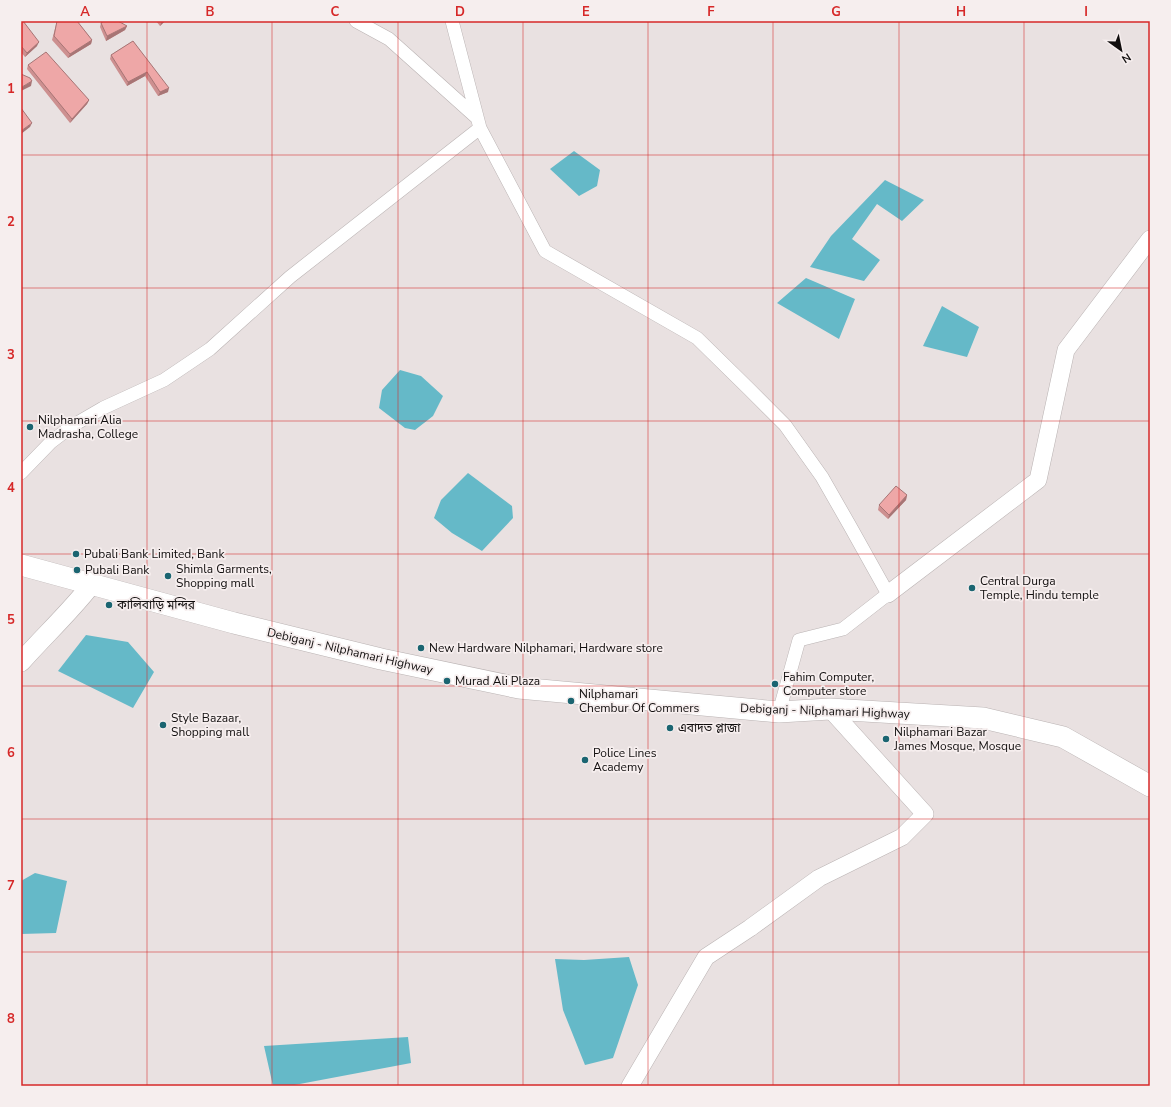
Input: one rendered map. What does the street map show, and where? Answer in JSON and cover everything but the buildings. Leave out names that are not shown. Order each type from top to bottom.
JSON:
[{"type":"main road","name":"Debiganj - Nilphamari Highway","points":[[21,565],[234,623],[381,660],[518,688],[779,712],[830,709],[983,718],[1063,737],[1150,786]]},
{"type":"main road","points":[[21,662],[77,603],[91,585]]},
{"type":"street","points":[[356,21],[389,39],[478,123]]},
{"type":"street","points":[[452,21],[478,123],[545,251],[697,338],[749,389],[785,426],[822,477],[888,594]]},
{"type":"street","points":[[21,473],[51,442],[72,426],[103,408],[164,380],[210,349],[290,277],[478,123]]},
{"type":"street","points":[[779,712],[799,640],[843,629],[1038,480],[1066,350],[1150,239]]},
{"type":"street","points":[[630,1086],[706,957],[750,928],[819,878],[902,838],[925,814],[830,709]]},
{"type":"water","points":[[574,151],[600,170],[597,186],[579,196],[550,169]]},
{"type":"water","points":[[885,180],[924,200],[902,221],[877,204],[852,239],[880,260],[864,281],[810,267],[831,236]]},
{"type":"water","points":[[806,278],[855,299],[839,339],[777,303]]},
{"type":"water","points":[[942,306],[979,327],[967,357],[923,346]]},
{"type":"water","points":[[400,370],[421,376],[443,396],[433,416],[415,430],[405,428],[379,408],[382,390]]},
{"type":"water","points":[[468,473],[512,506],[513,518],[482,551],[452,533],[434,518],[441,500]]},
{"type":"water","points":[[86,635],[128,642],[154,672],[133,708],[58,671]]},
{"type":"water","points":[[35,873],[67,881],[56,933],[21,934],[21,881]]},
{"type":"water","points":[[629,957],[638,985],[613,1058],[585,1065],[563,1010],[555,959],[584,960]]},
{"type":"water","points":[[408,1037],[411,1063],[289,1086],[273,1086],[264,1046]]},
{"type":"place","name":"Nilphamari Alia Madrasha, College","points":[[30,427]]},
{"type":"place","name":"Pubali Bank Limited, Bank","points":[[76,554]]},
{"type":"place","name":"Pubali Bank","points":[[77,570]]},
{"type":"place","name":"Shimla Garments, Shopping mall","points":[[168,576]]},
{"type":"place","name":"Central Durga Temple, Hindu temple","points":[[972,588]]},
{"type":"place","name":"কালিবাড়ি মন্দির","points":[[109,605]]},
{"type":"place","name":"New Hardware Nilphamari, Hardware store","points":[[421,648]]},
{"type":"place","name":"Murad Ali Plaza","points":[[447,681]]},
{"type":"place","name":"Fahim Computer, Computer store","points":[[775,684]]},
{"type":"place","name":"Nilphamari Chembur Of Commers","points":[[571,701]]},
{"type":"place","name":"Style Bazaar, Shopping mall","points":[[163,725]]},
{"type":"place","name":"এবাদত প্লাজা","points":[[670,728]]},
{"type":"place","name":"Nilphamari Bazar James Mosque, Mosque","points":[[886,739]]},
{"type":"place","name":"Police Lines Academy","points":[[585,760]]}]
